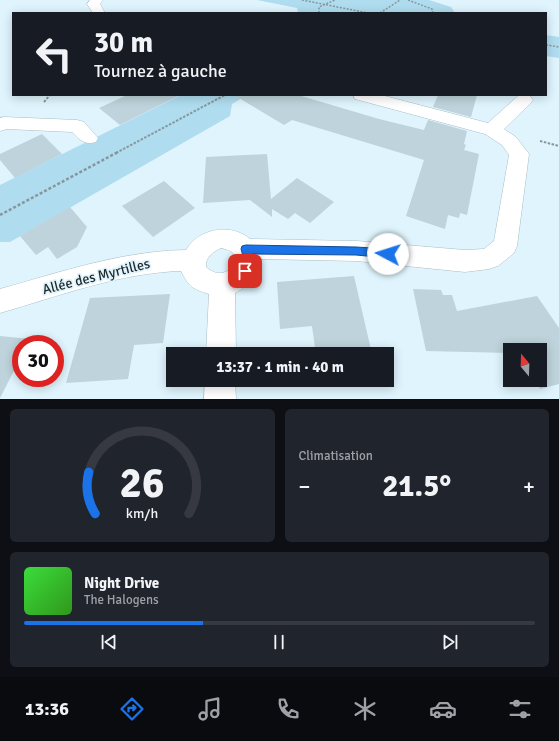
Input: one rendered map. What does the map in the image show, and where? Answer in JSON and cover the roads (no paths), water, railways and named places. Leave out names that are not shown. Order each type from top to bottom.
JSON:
[{"type":"street","points":[[97,0],[93,4],[98,12]]},
{"type":"street","points":[[246,249],[356,251],[465,261],[489,259],[505,246],[519,154],[509,141],[492,130],[365,96]]},
{"type":"street","points":[[492,130],[524,100]]},
{"type":"street","points":[[2,124],[77,126],[89,138]]},
{"type":"street","points":[[221,238],[236,241],[246,249],[248,264],[245,271],[239,278],[231,282],[222,285],[203,281],[193,268],[196,253],[206,243],[221,238]]},
{"type":"street","name":"Allée des Myrtilles","points":[[0,301],[126,266],[159,260],[194,260]]},
{"type":"street","points":[[221,347],[222,285]]},
{"type":"street","points":[[220,387],[220,399]]}]
